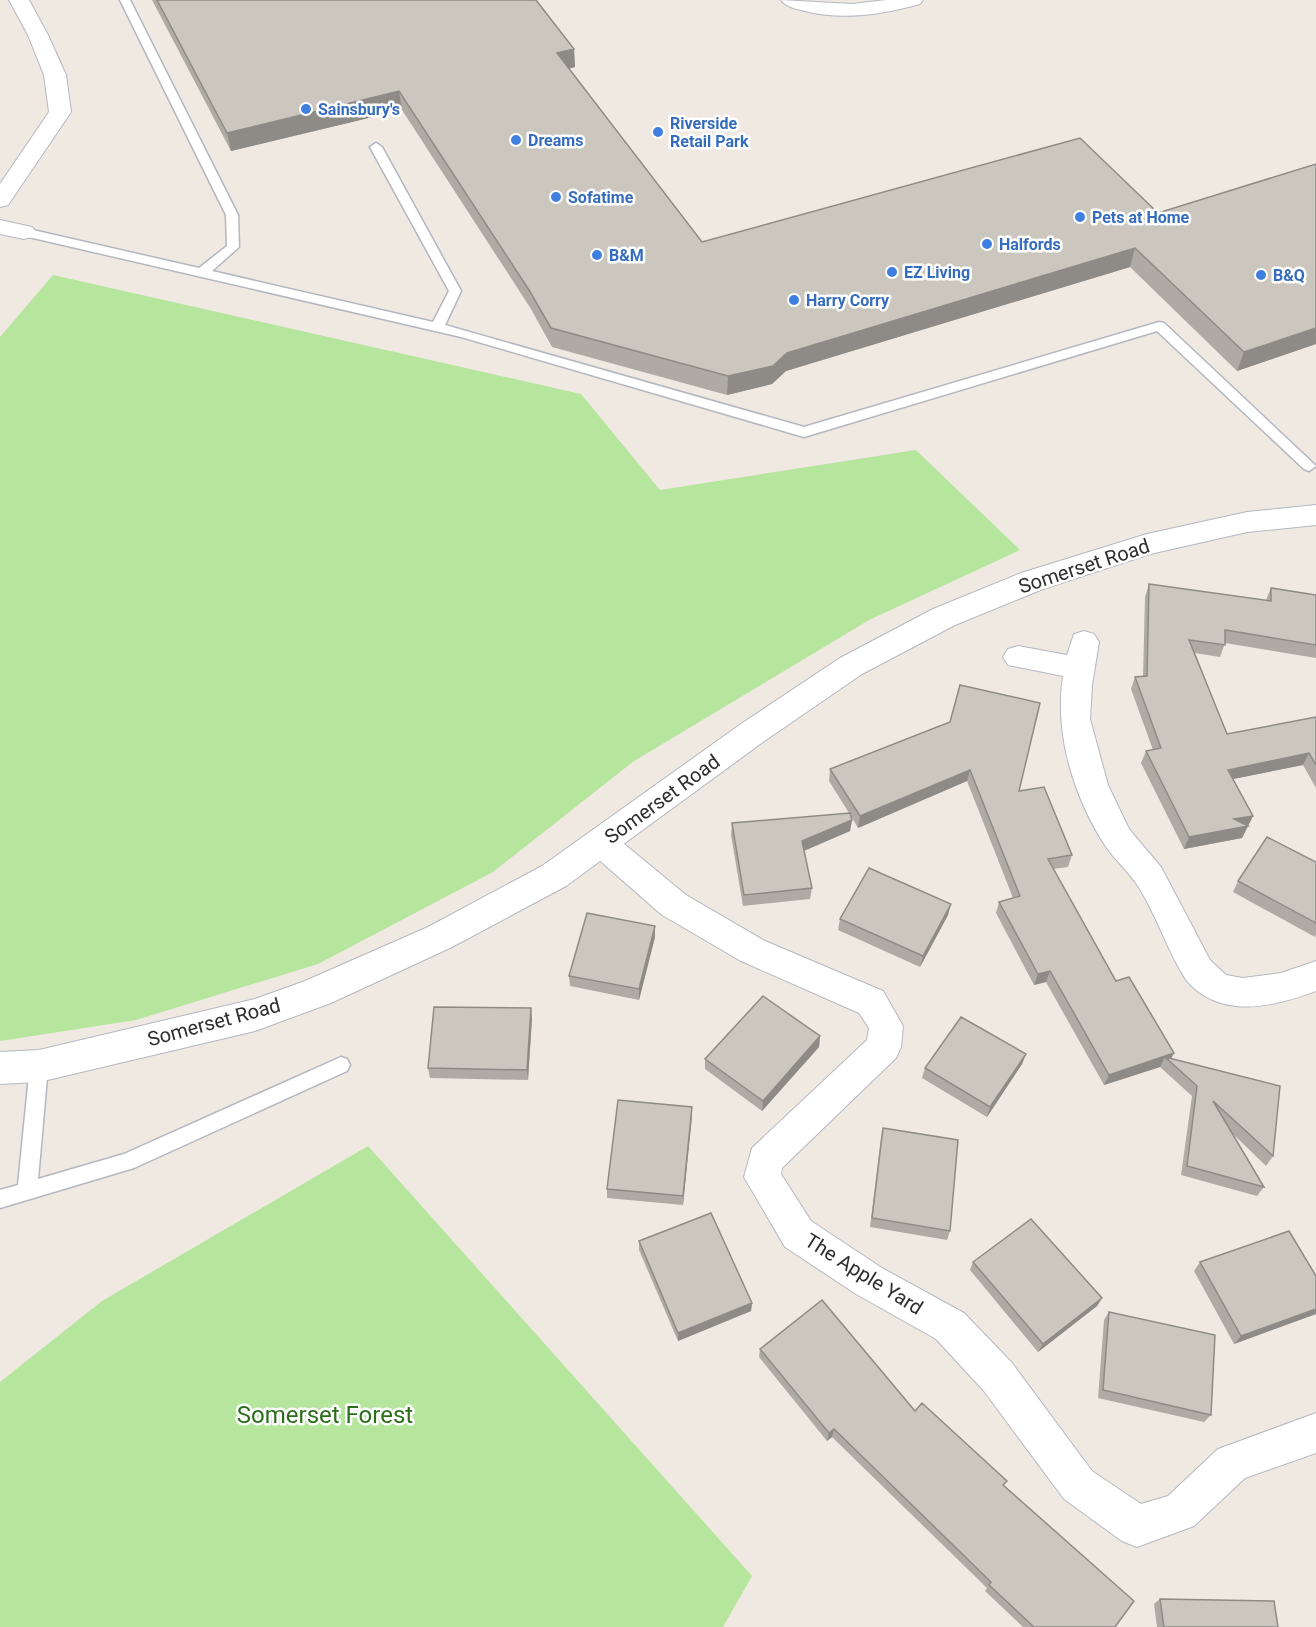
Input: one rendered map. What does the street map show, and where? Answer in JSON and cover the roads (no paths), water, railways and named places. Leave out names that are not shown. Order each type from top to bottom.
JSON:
[{"type":"street","points":[[0,200],[60,112],[54,75],[38,35],[19,0]]},
{"type":"street","points":[[791,0],[828,9],[857,11],[884,8],[913,0]]},
{"type":"street","points":[[0,226],[24,232]]},
{"type":"street","name":"Somerset Road","points":[[0,1068],[39,1066],[255,1016],[318,992],[440,937],[554,876],[752,733],[851,666],[944,617],[1032,581],[1147,544],[1247,522],[1316,515]]},
{"type":"street","points":[[1018,657],[1082,655],[1075,725],[1089,777],[1118,837],[1150,878],[1198,973],[1217,988],[1244,993],[1290,987],[1316,976]]},
{"type":"street","name":"The Apple Yard","points":[[601,843],[674,905],[753,951],[870,1002],[886,1026],[884,1047],[765,1160],[762,1178],[798,1234],[869,1281],[950,1326],[998,1377],[1078,1485],[1137,1526],[1180,1512],[1232,1463],[1316,1433]]},
{"type":"lane","points":[[125,0],[232,215],[233,247],[202,272]]},
{"type":"lane","points":[[376,147],[455,291],[437,327]]},
{"type":"lane","points":[[24,232],[437,327],[804,432],[1159,326],[1309,466]]},
{"type":"lane","points":[[0,1198],[127,1162],[341,1065]]},
{"type":"lane","points":[[27,1192],[39,1066]]},
{"type":"place","name":"Sainsbury's","points":[[306,109]]},
{"type":"place","name":"Riverside Retail Park","points":[[658,132]]},
{"type":"place","name":"Dreams","points":[[516,140]]},
{"type":"place","name":"Sofatime","points":[[556,197]]},
{"type":"place","name":"Pets at Home","points":[[1080,217]]},
{"type":"place","name":"Halfords","points":[[987,244]]},
{"type":"place","name":"B&M","points":[[597,255]]},
{"type":"place","name":"EZ Living","points":[[892,272]]},
{"type":"place","name":"B&Q","points":[[1261,275]]},
{"type":"place","name":"Harry Corry","points":[[794,300]]},
{"type":"park label","name":"Somerset Forest","points":[[325,1415]]}]
